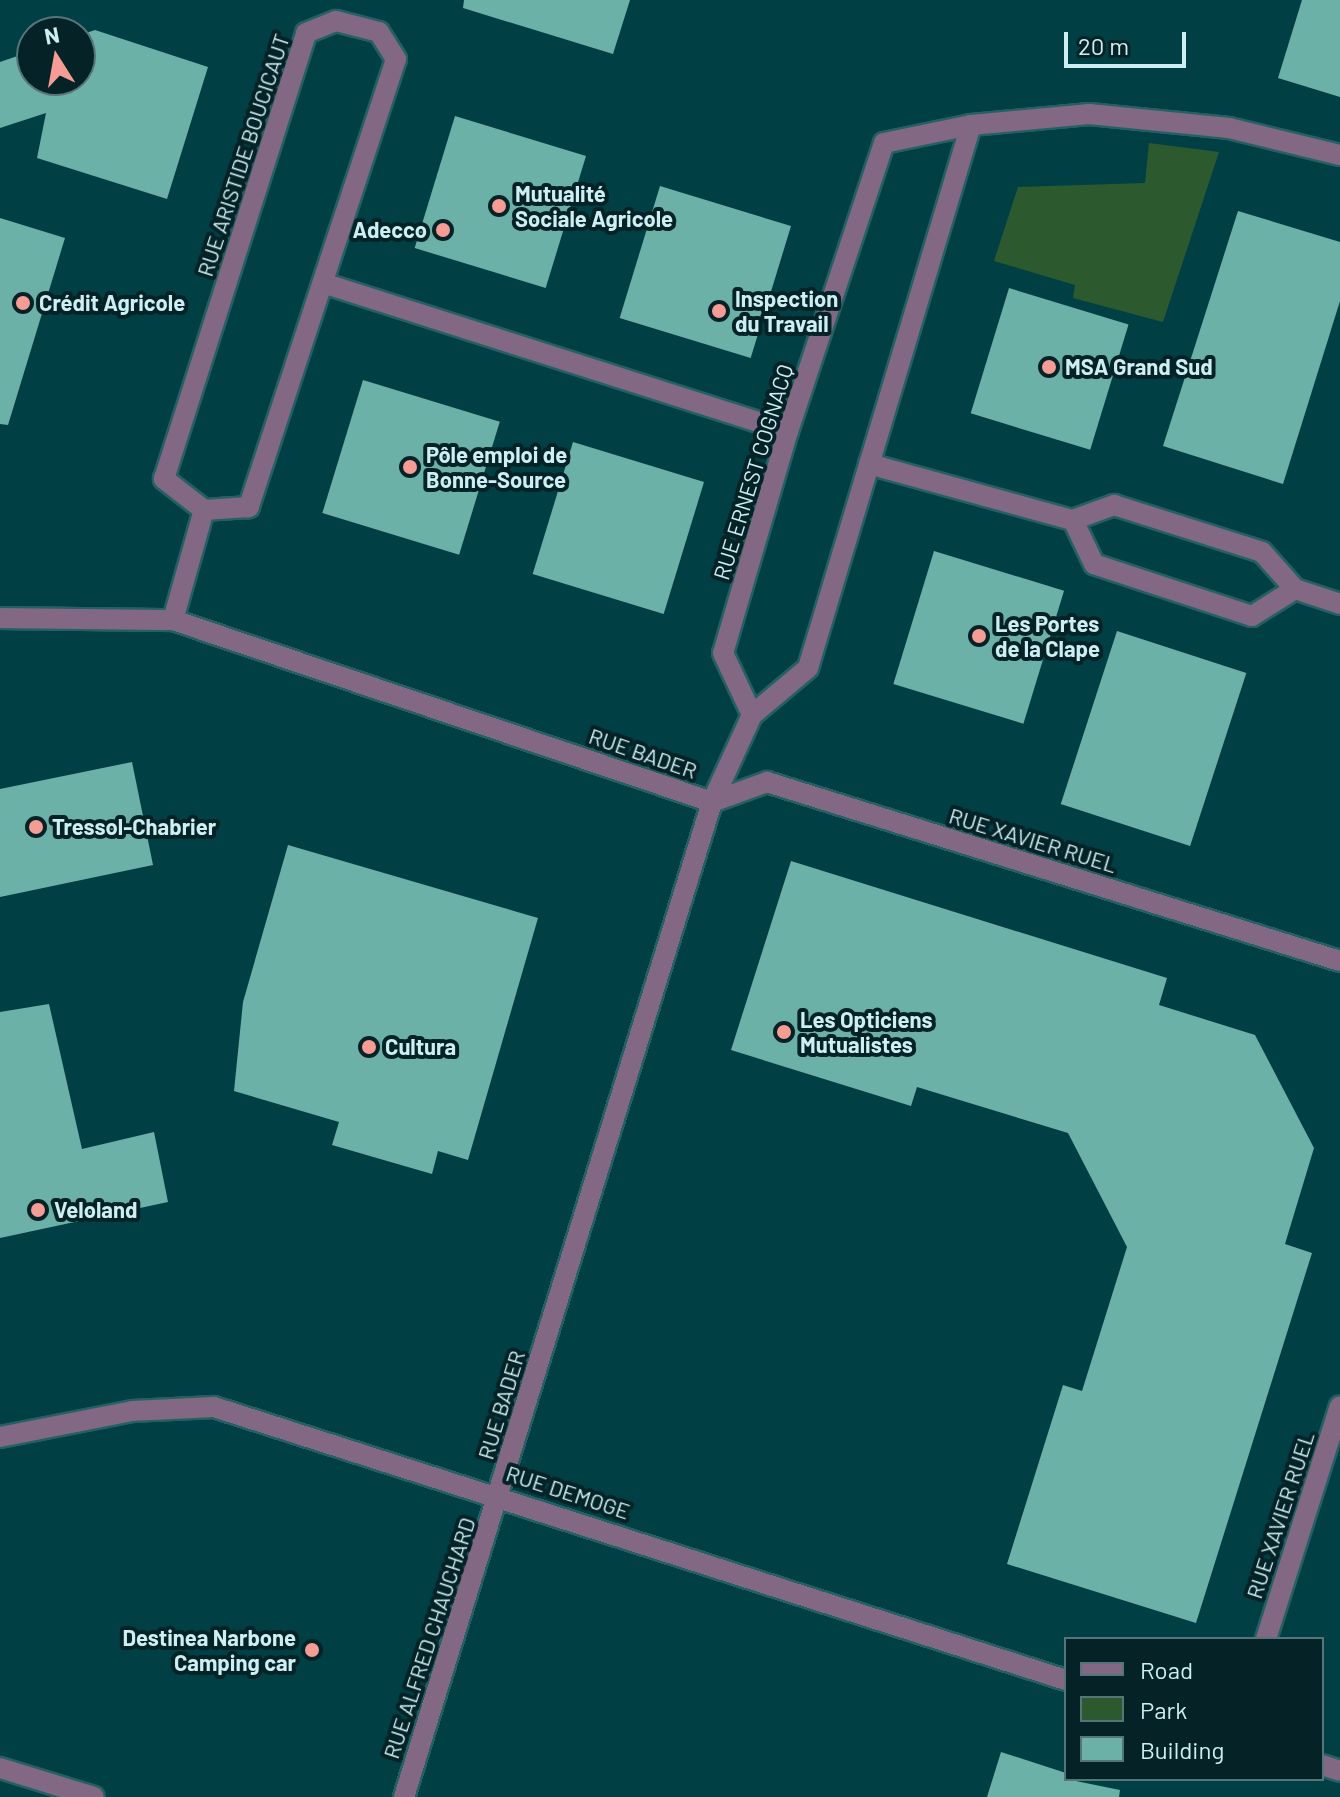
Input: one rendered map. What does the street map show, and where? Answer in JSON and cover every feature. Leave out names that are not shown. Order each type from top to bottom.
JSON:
[{"type":"street","name":"RUE ARISTIDE BOUCICAUT","points":[[336,21],[379,32],[396,59],[249,507],[204,510],[164,479],[306,33],[336,21]]},
{"type":"street","name":"RUE ERNEST COGNACQ","points":[[752,715],[723,653],[788,431],[884,143],[971,125],[1089,114],[1229,128],[1340,155]]},
{"type":"street","points":[[712,802],[752,715],[808,668],[971,125]]},
{"type":"street","points":[[323,283],[788,431]]},
{"type":"street","points":[[869,464],[1073,520],[1114,505],[1262,552],[1295,589],[1340,604]]},
{"type":"street","points":[[173,620],[204,510]]},
{"type":"street","points":[[1073,520],[1094,564],[1252,616],[1295,589]]},
{"type":"street","name":"RUE BADER","points":[[0,618],[173,620],[712,802],[499,1494]]},
{"type":"street","name":"RUE XAVIER RUEL","points":[[712,802],[767,782],[1340,961]]},
{"type":"street","name":"RUE XAVIER RUEL","points":[[1267,1637],[1340,1406]]},
{"type":"street","name":"RUE DEMOGE","points":[[0,1437],[132,1411],[214,1407],[499,1494],[1064,1679]]},
{"type":"street","name":"RUE ALFRED CHAUCHARD","points":[[404,1797],[499,1494]]},
{"type":"street","points":[[0,1768],[94,1797]]},
{"type":"green space","points":[[1149,143],[1219,152],[1163,322],[1073,298],[1075,285],[994,261],[1018,187],[1145,183]]},
{"type":"building","points":[[464,0],[630,0],[613,54],[463,8]]},
{"type":"building","points":[[1302,0],[1340,0],[1340,97],[1278,78]]},
{"type":"building","points":[[96,30],[208,67],[167,199],[37,158],[46,113],[0,128],[0,62],[16,56],[16,96],[96,96]]},
{"type":"building","name":"Mutualité Sociale Agricole","points":[[455,116],[586,156],[546,288],[415,248]]},
{"type":"building","points":[[660,186],[791,226],[751,358],[620,318]]},
{"type":"building","points":[[1238,211],[1340,242],[1340,301],[1283,484],[1163,446]]},
{"type":"building","name":"Crédit Agricole","points":[[0,218],[65,238],[8,425],[0,424]]},
{"type":"building","name":"MSA Grand Sud","points":[[1009,288],[1129,325],[1090,450],[971,413]]},
{"type":"building","name":"Pôle emploi de Bonne-Source","points":[[363,380],[500,422],[459,555],[322,513]]},
{"type":"building","points":[[573,442],[704,482],[664,614],[533,574]]},
{"type":"building","name":"Les Portes de la Clape","points":[[934,551],[1064,591],[1023,724],[893,684]]},
{"type":"building","points":[[1117,631],[1246,673],[1190,846],[1061,804]]},
{"type":"building","points":[[132,762],[153,865],[0,897],[0,789]]},
{"type":"building","name":"Cultura","points":[[288,845],[538,918],[468,1160],[438,1151],[432,1174],[332,1145],[339,1122],[234,1091],[243,1002]]},
{"type":"building","points":[[791,861],[1167,978],[1159,1005],[1255,1035],[1314,1148],[1285,1244],[1312,1253],[1196,1623],[1007,1564],[1063,1385],[1082,1391],[1127,1247],[1068,1133],[917,1087],[911,1106],[731,1050]]},
{"type":"building","points":[[49,1004],[82,1149],[154,1132],[168,1202],[0,1238],[0,1012]]},
{"type":"building","points":[[1001,1752],[1064,1772],[1064,1781],[1120,1790],[1119,1797],[987,1797]]},
{"type":"place","name":"Mutualité Sociale Agricole","points":[[499,206]]},
{"type":"place","name":"Adecco","points":[[443,230]]},
{"type":"place","name":"Crédit Agricole","points":[[23,303]]},
{"type":"place","name":"Inspection du Travail","points":[[719,311]]},
{"type":"place","name":"MSA Grand Sud","points":[[1049,367]]},
{"type":"place","name":"Pôle emploi de Bonne-Source","points":[[410,467]]},
{"type":"place","name":"Les Portes de la Clape","points":[[979,636]]},
{"type":"place","name":"Tressol-Chabrier","points":[[36,827]]},
{"type":"place","name":"Les Opticiens Mutualistes","points":[[784,1032]]},
{"type":"place","name":"Cultura","points":[[369,1047]]},
{"type":"place","name":"Veloland","points":[[38,1210]]},
{"type":"place","name":"Destinea Narbone Camping car","points":[[312,1650]]}]
